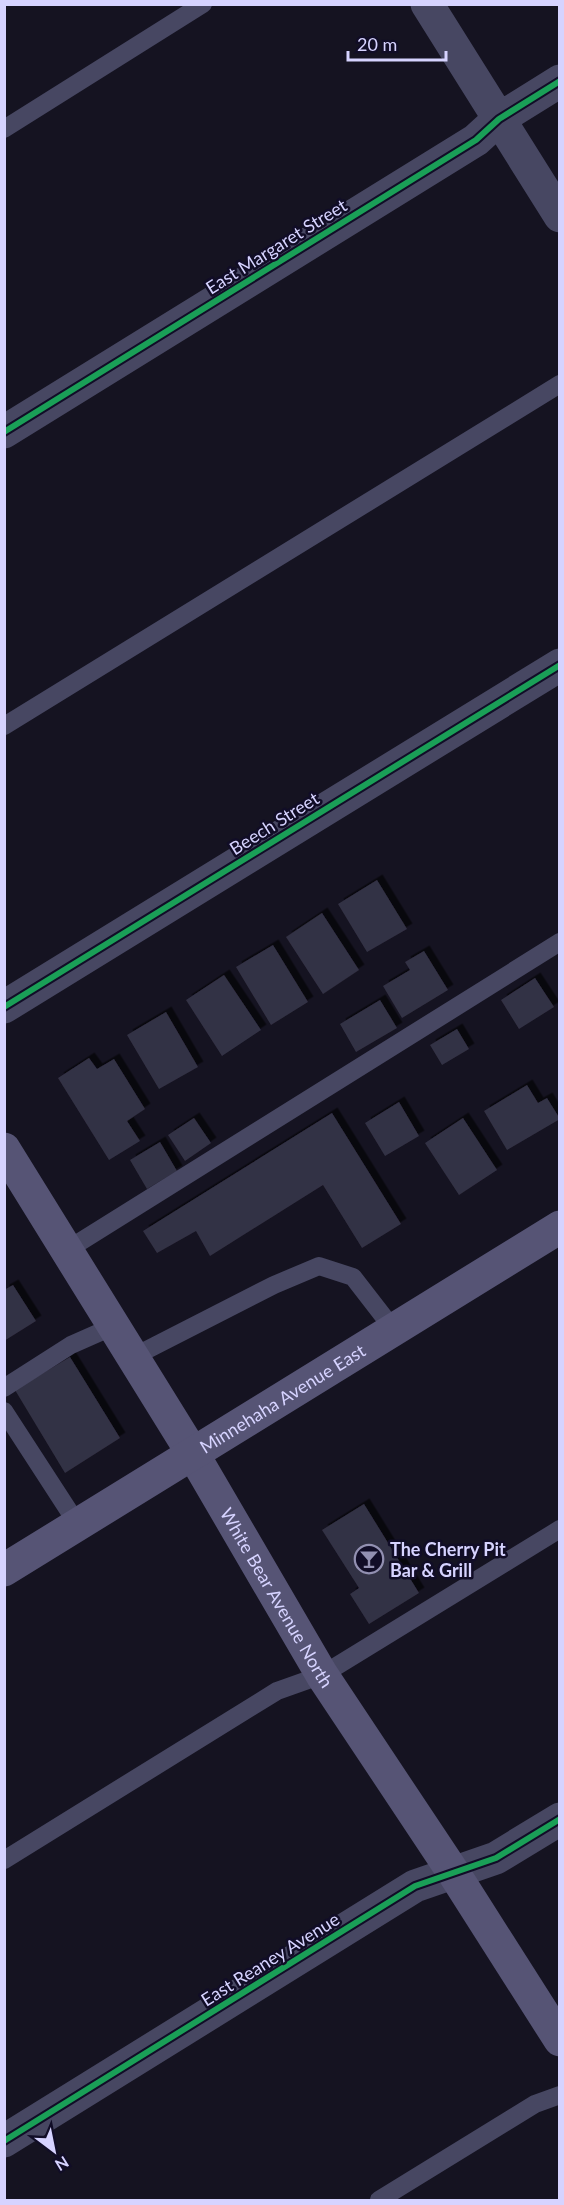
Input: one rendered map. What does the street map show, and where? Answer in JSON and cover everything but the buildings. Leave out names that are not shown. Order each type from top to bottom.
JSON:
[{"type":"main road","name":"White Bear Avenue North","points":[[4,1149],[193,1454],[322,1675],[455,1875],[560,2040]]},
{"type":"main road","name":"Minnehaha Avenue East","points":[[4,1570],[560,1227]]},
{"type":"street","points":[[427,4],[560,216]]},
{"type":"street","name":"East Margaret Street","points":[[4,432],[476,140],[499,119],[560,81]]},
{"type":"street","name":"Beech Street","points":[[4,1007],[560,665]]},
{"type":"street","name":"East Reaney Avenue","points":[[4,2141],[415,1886],[455,1875],[496,1858],[560,1819]]},
{"type":"lane","points":[[4,129],[203,4]]},
{"type":"lane","points":[[4,726],[560,384]]},
{"type":"lane","points":[[67,1250],[560,942]]},
{"type":"lane","points":[[133,1357],[274,1284],[319,1266],[353,1277],[394,1330]]},
{"type":"lane","points":[[4,1388],[71,1345],[114,1326]]},
{"type":"lane","points":[[4,1411],[78,1525]]},
{"type":"lane","points":[[4,1860],[277,1691],[322,1675],[560,1529]]},
{"type":"lane","points":[[379,2200],[535,2104],[560,2095]]},
{"type":"cycle path","points":[[4,432],[476,140],[499,119],[560,81]]},
{"type":"cycle path","points":[[4,1007],[560,665]]},
{"type":"cycle path","points":[[4,2141],[415,1886],[496,1858],[560,1819]]},
{"type":"place","name":"The Cherry Pit Bar & Grill","points":[[369,1559]]}]
